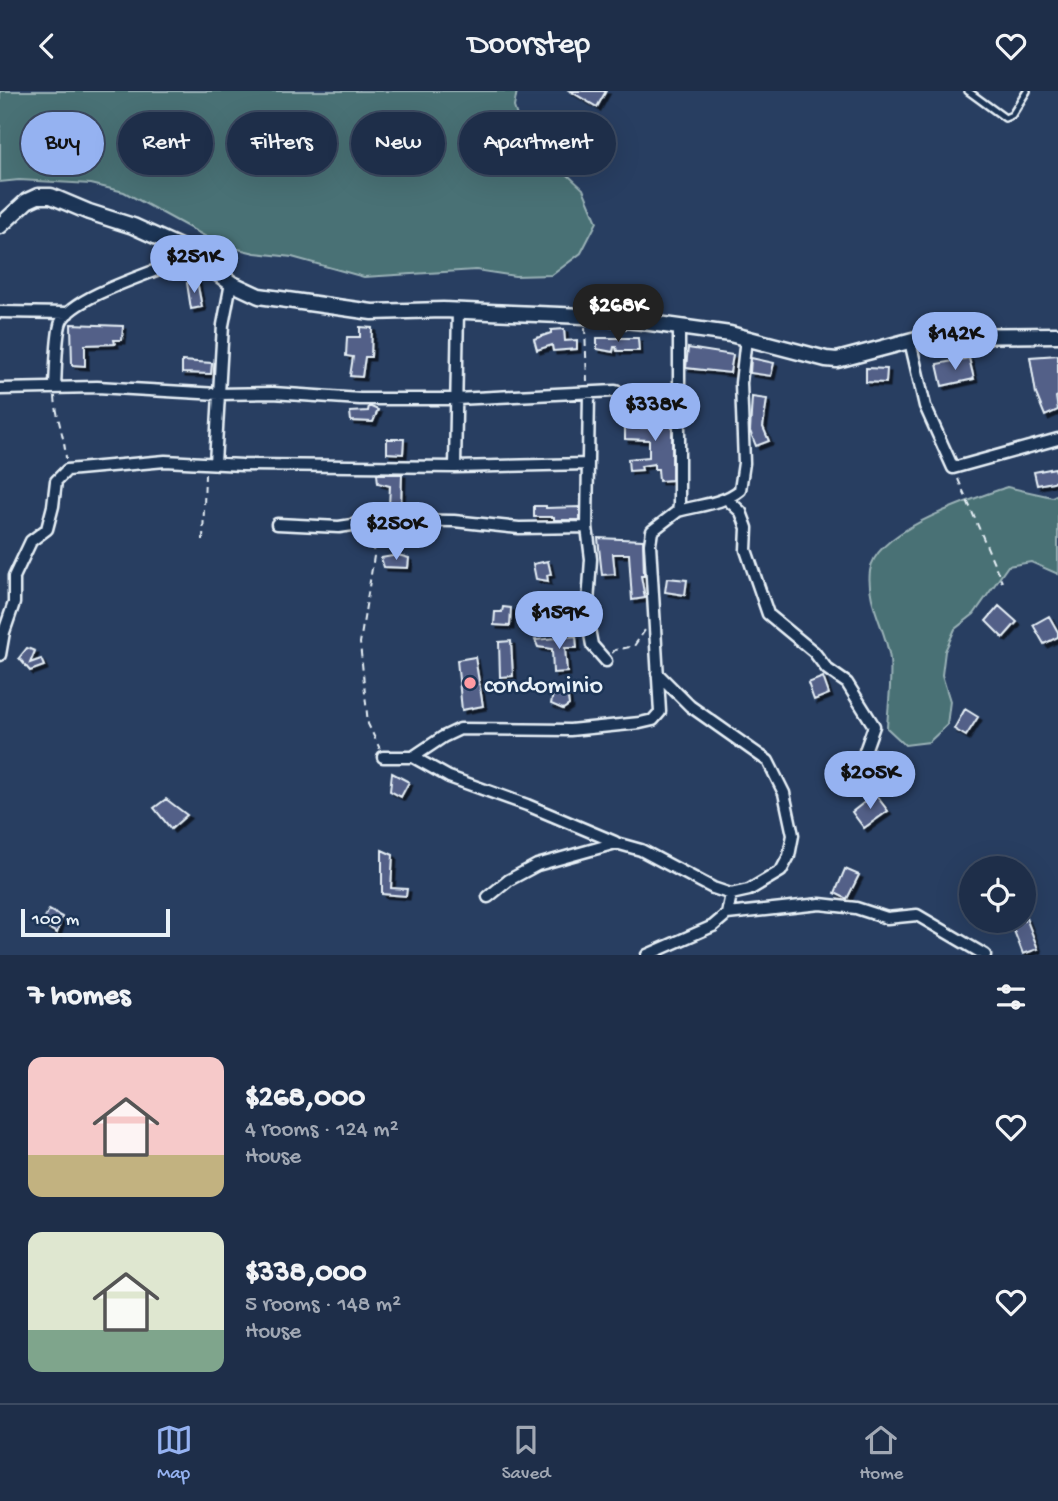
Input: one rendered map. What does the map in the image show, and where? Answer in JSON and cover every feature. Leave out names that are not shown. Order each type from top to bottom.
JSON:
[{"type":"main road","points":[[0,226],[27,201],[38,196],[51,197],[133,226],[194,255],[231,283],[258,296],[372,312],[458,310],[584,316],[679,326],[746,338],[837,360],[940,335],[1058,335]]},
{"type":"street","points":[[55,386],[61,321],[68,313],[76,306],[134,278],[194,255]]},
{"type":"street","points":[[210,463],[223,325],[231,283]]},
{"type":"street","points":[[455,467],[458,310]]},
{"type":"street","points":[[0,312],[68,313]]},
{"type":"street","points":[[678,511],[679,326]]},
{"type":"street","points":[[413,757],[460,729],[570,730],[639,723],[653,720],[660,712],[653,617],[650,544],[652,531],[678,511],[728,500],[740,490],[744,463],[740,383],[746,338]]},
{"type":"street","points":[[909,341],[925,406],[953,468],[1058,439]]},
{"type":"street","points":[[0,389],[55,386],[218,394],[272,393],[360,399],[456,399],[615,391],[640,399],[678,403]]},
{"type":"street","points":[[589,393],[587,527],[591,559],[587,618],[592,645],[606,661]]},
{"type":"street","points":[[0,655],[4,632],[14,603],[14,577],[31,541],[47,529],[56,481],[67,470],[165,461],[455,467],[587,464]]},
{"type":"street","points":[[728,500],[741,512],[747,528],[746,550],[768,614],[814,652],[827,669],[847,683],[874,726],[865,751],[884,763]]},
{"type":"street","points":[[276,524],[339,527],[369,522],[454,521],[519,528],[587,527]]},
{"type":"street","points":[[383,757],[413,757],[449,777],[641,850],[713,888],[731,894],[750,890],[782,871],[789,856],[793,835],[784,793],[768,761],[690,706],[656,673]]},
{"type":"street","points":[[488,897],[509,880],[537,865],[616,842]]},
{"type":"street","points":[[727,914],[731,894]]},
{"type":"street","points":[[647,955],[713,926],[727,914],[820,904],[856,908],[887,918],[917,915],[985,955]]},
{"type":"lane","points":[[968,91],[1005,118],[1012,115],[1027,91]]},
{"type":"path","points":[[584,316],[589,393]]},
{"type":"path","points":[[55,386],[56,413],[65,439],[67,470]]},
{"type":"path","points":[[203,540],[210,463]]},
{"type":"path","points":[[953,468],[1002,582]]},
{"type":"path","points":[[369,522],[374,556],[360,643],[368,724],[383,757]]},
{"type":"path","points":[[606,661],[615,650],[634,646],[653,617]]},
{"type":"green space","points":[[0,91],[517,91],[516,112],[459,112],[459,175],[568,175],[583,189],[597,222],[581,253],[552,275],[515,276],[476,270],[364,277],[292,257],[255,253],[221,245],[124,192],[91,184],[19,180],[0,182]]},
{"type":"green space","points":[[1007,487],[1052,497],[1058,494],[1058,574],[1031,562],[1008,566],[974,614],[955,629],[945,651],[942,675],[950,701],[947,725],[929,742],[905,745],[887,728],[890,659],[871,594],[870,571],[876,556],[889,542],[907,530],[950,508]]},
{"type":"building","points":[[570,91],[606,91],[597,107]]},
{"type":"building","points":[[197,281],[202,307],[191,309],[187,283]]},
{"type":"building","points":[[71,324],[123,326],[122,340],[114,340],[115,344],[85,345],[85,366],[72,365]]},
{"type":"building","points":[[360,327],[372,328],[371,357],[365,357],[362,377],[350,376],[353,357],[346,356],[347,337],[360,337]]},
{"type":"building","points":[[564,329],[565,341],[577,340],[577,349],[553,351],[552,345],[537,350],[534,339],[551,333],[551,330]]},
{"type":"building","points":[[597,338],[638,338],[639,351],[617,351],[616,347],[613,352],[597,349]]},
{"type":"building","points":[[688,348],[733,355],[730,373],[686,368]]},
{"type":"building","points":[[1058,355],[1058,410],[1045,416],[1036,394],[1030,357]]},
{"type":"building","points":[[751,358],[774,363],[771,376],[750,373]]},
{"type":"building","points":[[969,358],[974,379],[942,386],[937,364]]},
{"type":"building","points":[[182,361],[212,363],[211,374],[182,373]]},
{"type":"building","points":[[866,368],[887,369],[886,383],[866,382]]},
{"type":"building","points":[[752,397],[767,399],[763,427],[769,441],[756,446],[750,431]]},
{"type":"building","points":[[369,406],[378,410],[373,422],[351,421],[350,412],[368,411]]},
{"type":"building","points":[[650,408],[672,410],[672,480],[659,481],[658,469],[654,469],[654,464],[641,466],[642,470],[629,471],[628,459],[649,457],[649,440],[625,439],[625,427],[649,428]]},
{"type":"building","points":[[387,439],[404,439],[403,454],[387,453]]},
{"type":"building","points":[[1055,468],[1058,481],[1037,485],[1034,472]]},
{"type":"building","points":[[377,474],[402,474],[401,507],[389,506],[390,486],[378,483]]},
{"type":"building","points":[[534,506],[580,507],[580,520],[534,517]]},
{"type":"building","points":[[598,538],[643,540],[644,576],[641,576],[645,598],[632,600],[629,554],[613,554],[615,574],[602,575]]},
{"type":"building","points":[[398,555],[409,558],[408,568],[384,567],[381,558]]},
{"type":"building","points":[[548,561],[551,574],[547,575],[548,581],[536,579],[533,564]]},
{"type":"building","points":[[667,578],[687,580],[685,595],[665,592]]},
{"type":"building","points":[[999,606],[1017,622],[1003,638],[986,621]]},
{"type":"building","points":[[503,607],[511,608],[510,626],[494,625],[495,612],[502,612]]},
{"type":"building","points":[[1049,616],[1058,637],[1044,644],[1033,625]]},
{"type":"building","points":[[576,636],[577,648],[565,648],[567,672],[553,673],[552,649],[538,647],[535,640]]},
{"type":"building","points":[[511,641],[513,676],[500,677],[499,642]]},
{"type":"building","points":[[27,648],[35,651],[30,663],[41,659],[44,666],[30,671],[19,658]]},
{"type":"building","name":"condominio","points":[[475,657],[483,706],[462,710],[457,660]]},
{"type":"building","points":[[823,677],[829,694],[814,700],[808,683]]},
{"type":"building","points":[[554,688],[567,691],[569,705],[563,709],[551,704]]},
{"type":"building","points":[[965,709],[978,717],[966,736],[954,729]]},
{"type":"building","points":[[392,773],[409,782],[401,797],[390,791]]},
{"type":"building","points":[[875,794],[888,811],[864,828],[852,812]]},
{"type":"building","points":[[166,799],[187,815],[171,829],[154,808]]},
{"type":"building","points":[[382,850],[393,855],[391,888],[407,889],[406,896],[382,894]]},
{"type":"building","points":[[845,869],[859,875],[847,899],[835,893]]},
{"type":"building","points":[[49,910],[62,917],[57,933],[41,924]]},
{"type":"building","points":[[1015,933],[1032,933],[1038,949],[1023,954]]},
{"type":"place","name":"condominio","points":[[470,683]]}]
